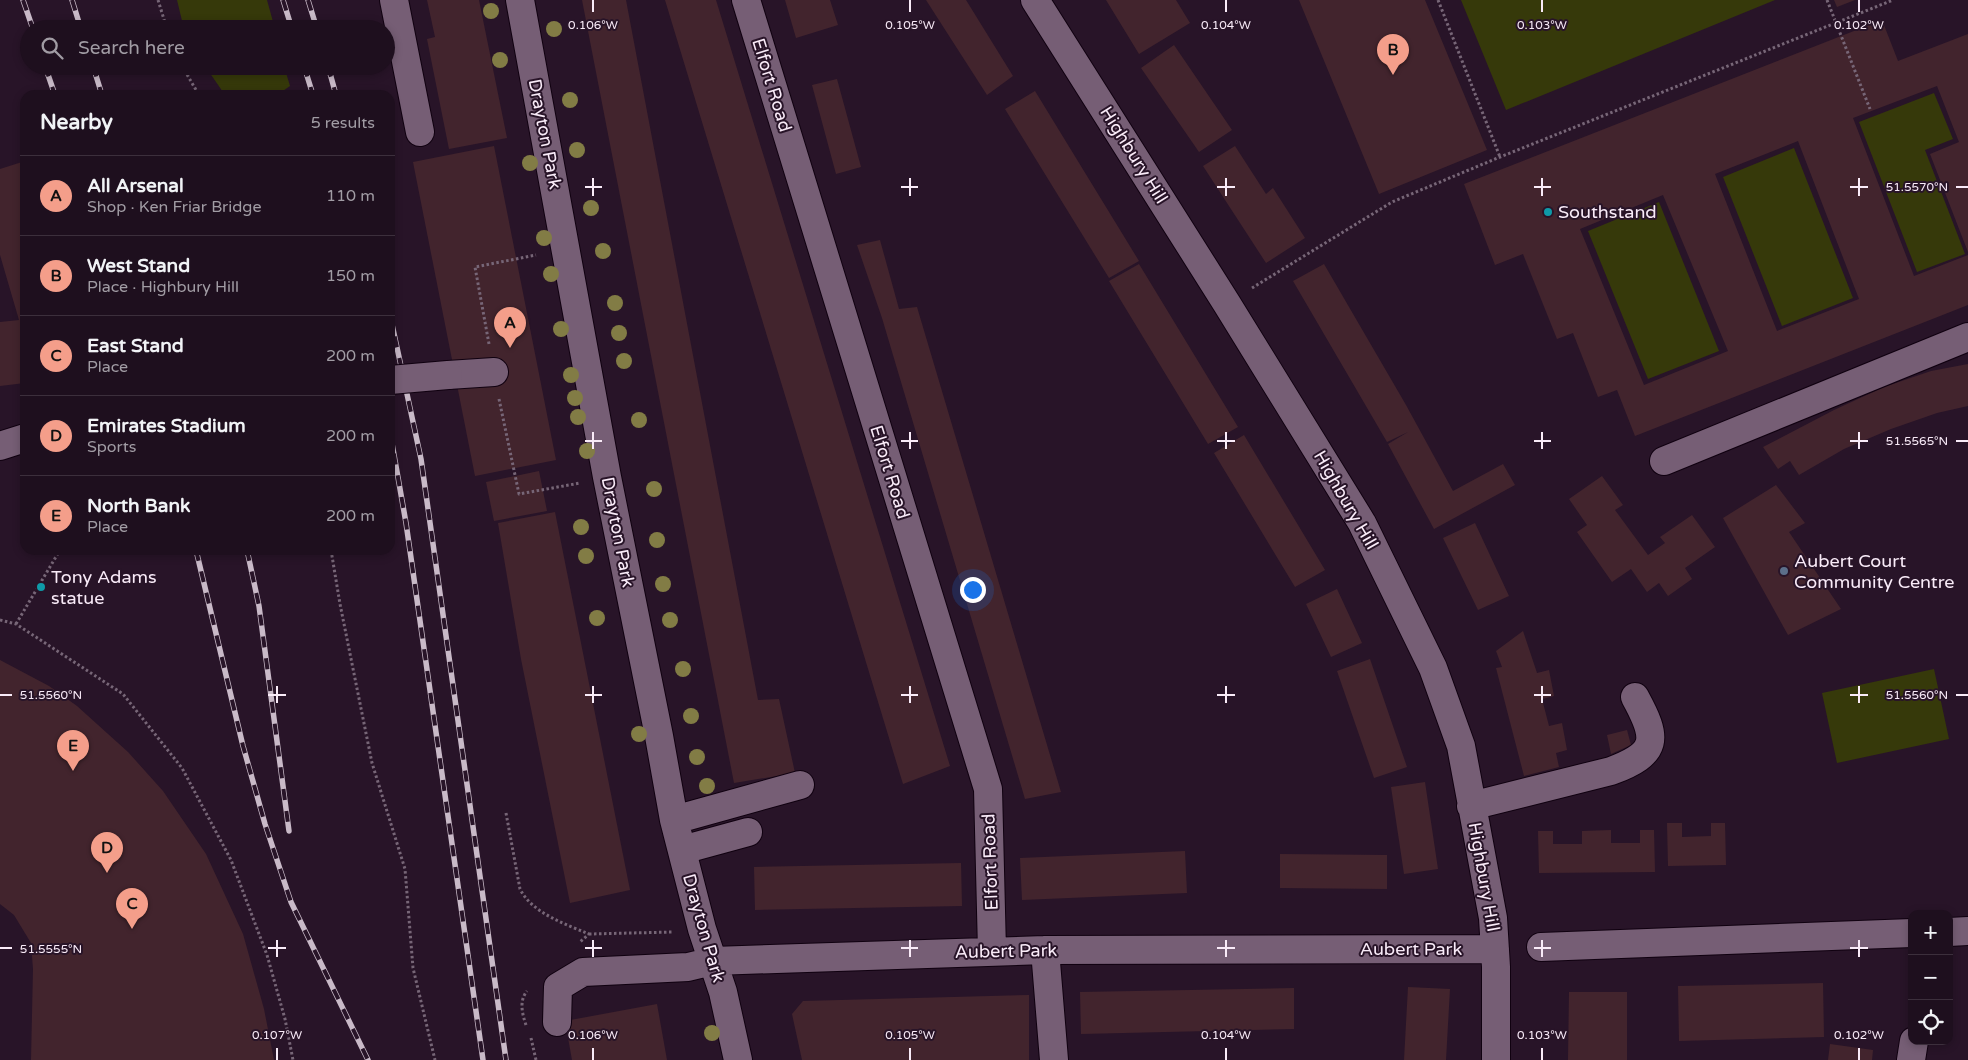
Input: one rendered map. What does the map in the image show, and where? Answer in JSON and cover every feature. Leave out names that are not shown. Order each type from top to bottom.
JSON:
[{"type":"street","points":[[394,0],[420,132]]},
{"type":"street","name":"Drayton Park","points":[[520,0],[607,477],[658,726],[674,820],[702,929],[723,992],[738,1060]]},
{"type":"street","name":"Elfort Road","points":[[746,0],[988,789],[992,951]]},
{"type":"street","name":"Highbury Hill","points":[[1036,0],[1362,523],[1433,668],[1462,746],[1471,806],[1493,918],[1496,1060]]},
{"type":"street","points":[[1664,460],[1968,336]]},
{"type":"street","points":[[395,380],[494,372]]},
{"type":"street","points":[[0,446],[20,440]]},
{"type":"street","points":[[1471,806],[1612,771],[1641,757],[1648,749],[1651,738],[1650,726],[1635,697]]},
{"type":"street","points":[[674,820],[800,785]]},
{"type":"street","points":[[682,850],[748,832]]},
{"type":"street","points":[[1953,932],[1968,931]]},
{"type":"street","points":[[1541,947],[1908,933]]},
{"type":"street","name":"Aubert Park","points":[[557,1022],[558,987],[582,972],[688,966],[713,962],[992,951],[1495,949]]},
{"type":"street","points":[[1045,950],[1054,1060]]},
{"type":"street","points":[[1911,1060],[1913,1045]]},
{"type":"path","points":[[158,0],[164,20]]},
{"type":"path","points":[[1438,0],[1500,156]]},
{"type":"path","points":[[1827,0],[1870,109]]},
{"type":"path","points":[[1227,304],[1392,202],[1500,156],[1893,0]]},
{"type":"path","points":[[187,75],[195,90]]},
{"type":"path","points":[[566,249],[475,267],[519,494],[607,477]]},
{"type":"path","points":[[16,624],[57,555]]},
{"type":"path","points":[[332,555],[372,762],[405,869],[413,968],[436,1060]]},
{"type":"path","points":[[0,620],[16,624],[123,694],[182,768],[231,860],[267,955],[285,1019],[293,1060]]},
{"type":"path","points":[[506,813],[520,889],[524,897],[537,909],[589,934],[656,934]]},
{"type":"path","points":[[576,946],[589,934]]},
{"type":"path","points":[[530,988],[525,993],[522,1006],[536,1060]]},
{"type":"green space","points":[[177,0],[267,0],[273,20],[182,20]]},
{"type":"green space","points":[[1461,0],[1775,0],[1506,110]]},
{"type":"green space","points":[[211,75],[287,75],[290,86],[284,90],[222,90]]},
{"type":"green space","points":[[1934,93],[1953,139],[1925,150],[1965,254],[1917,272],[1859,122]]},
{"type":"green space","points":[[1794,148],[1853,298],[1782,326],[1723,177]]},
{"type":"green space","points":[[1659,202],[1719,351],[1648,379],[1588,231]]},
{"type":"green space","points":[[1934,669],[1949,739],[1837,763],[1822,693]]},
{"type":"building","points":[[427,0],[479,0],[507,138],[449,149],[427,39],[435,37]]},
{"type":"building","points":[[582,0],[626,0],[758,700],[779,699],[795,773],[734,783]]},
{"type":"building","points":[[665,0],[716,0],[950,766],[903,784]]},
{"type":"building","points":[[785,0],[830,0],[838,25],[796,38]]},
{"type":"building","points":[[926,0],[966,0],[1013,76],[987,95]]},
{"type":"building","points":[[1106,0],[1176,0],[1190,23],[1139,54]]},
{"type":"building","points":[[1299,0],[1425,0],[1487,150],[1379,194]]},
{"type":"building","points":[[1834,0],[1855,0],[1837,7]]},
{"type":"building","name":"Southstand","points":[[1882,20],[1898,61],[1968,34],[1968,252],[1930,154],[1959,142],[1937,86],[1853,118],[1914,276],[1968,255],[1968,305],[1635,436],[1617,390],[1598,397],[1573,333],[1557,339],[1523,254],[1495,265],[1464,184]],"holes":[[[1798,141],[1859,299],[1777,331],[1715,174]],[[1663,195],[1728,351],[1644,385],[1580,229]]]},
{"type":"building","points":[[1174,45],[1232,130],[1199,152],[1141,68]]},
{"type":"building","points":[[837,79],[861,167],[836,174],[812,85]]},
{"type":"building","points":[[1035,91],[1139,261],[1109,278],[1005,109]]},
{"type":"building","points":[[494,146],[556,460],[475,476],[413,162]]},
{"type":"building","points":[[1235,146],[1266,194],[1273,188],[1305,238],[1266,263],[1203,166]]},
{"type":"building","points":[[20,163],[20,384],[0,386],[0,322],[19,320],[0,255],[0,169]]},
{"type":"building","points":[[880,240],[899,309],[917,307],[1061,792],[1025,799],[882,318],[857,245]]},
{"type":"building","points":[[1139,264],[1238,427],[1208,444],[1109,281]]},
{"type":"building","points":[[1324,264],[1406,405],[1453,491],[1503,464],[1515,485],[1434,529],[1388,444],[1408,432],[1387,442],[1293,281]]},
{"type":"building","points":[[1968,364],[1968,406],[1937,413],[1891,429],[1844,449],[1799,475],[1790,461],[1778,469],[1763,447],[1834,410],[1884,387],[1931,371]]},
{"type":"building","points":[[1244,435],[1325,570],[1295,587],[1214,453]]},
{"type":"building","points":[[539,471],[547,511],[494,521],[486,482]]},
{"type":"building","points":[[1602,476],[1623,505],[1615,510],[1648,555],[1665,543],[1660,537],[1692,515],[1715,547],[1685,568],[1692,579],[1668,596],[1659,583],[1647,592],[1631,569],[1612,582],[1577,532],[1587,525],[1569,499]]},
{"type":"building","name":"Aubert Court Community Centre","points":[[1776,485],[1805,523],[1789,532],[1841,609],[1788,635],[1723,518]]},
{"type":"building","points":[[555,512],[630,890],[570,903],[521,659],[498,523]]},
{"type":"building","points":[[1475,523],[1509,596],[1478,610],[1443,538]]},
{"type":"building","points":[[1337,589],[1362,643],[1331,657],[1306,604]]},
{"type":"building","points":[[1523,631],[1537,673],[1549,670],[1554,696],[1542,699],[1549,726],[1562,723],[1567,750],[1556,753],[1559,767],[1524,776],[1496,668],[1502,667],[1496,651]]},
{"type":"building","points":[[1370,659],[1407,767],[1374,778],[1337,671]]},
{"type":"building","points":[[0,660],[49,686],[77,706],[128,752],[163,791],[206,854],[243,934],[264,1009],[274,1060],[31,1060],[33,969],[31,943],[14,915],[0,904]]},
{"type":"building","points":[[1627,730],[1631,745],[1611,754],[1607,735]]},
{"type":"building","points":[[1425,782],[1438,869],[1404,874],[1391,787]]},
{"type":"building","points":[[1667,823],[1682,823],[1682,837],[1711,836],[1711,823],[1725,823],[1726,865],[1668,866]]},
{"type":"building","points":[[1611,830],[1611,843],[1640,843],[1640,830],[1654,830],[1655,872],[1539,873],[1538,831],[1553,831],[1553,844],[1582,844],[1582,831]]},
{"type":"building","points":[[1185,851],[1187,893],[1022,900],[1020,858]]},
{"type":"building","points":[[1280,854],[1387,855],[1387,889],[1280,888]]},
{"type":"building","points":[[961,863],[962,906],[755,910],[754,867]]},
{"type":"building","points":[[1823,983],[1824,1037],[1679,1041],[1678,986]]},
{"type":"building","points":[[1408,987],[1450,989],[1446,1060],[1404,1060]]},
{"type":"building","points":[[1294,988],[1294,1029],[1081,1034],[1080,992]]},
{"type":"building","points":[[1569,992],[1627,992],[1627,1060],[1568,1060]]},
{"type":"building","points":[[1029,995],[1029,1060],[802,1060],[792,1014],[803,1001]]},
{"type":"building","points":[[657,1004],[667,1060],[572,1060],[565,1021]]},
{"type":"building","points":[[1830,1044],[1873,1050],[1872,1060],[1828,1060]]},
{"type":"railway","points":[[23,0],[30,20]]},
{"type":"railway","points":[[72,0],[78,20]]},
{"type":"railway","points":[[283,0],[289,20]]},
{"type":"railway","points":[[308,0],[314,20]]},
{"type":"railway","points":[[48,75],[53,90]]},
{"type":"railway","points":[[96,75],[100,90]]},
{"type":"railway","points":[[307,75],[311,90]]},
{"type":"railway","points":[[330,75],[335,90]]},
{"type":"railway","points":[[395,338],[421,459],[506,1060]]},
{"type":"railway","points":[[395,460],[406,523],[483,1060]]},
{"type":"railway","points":[[197,555],[243,746],[265,824],[291,902],[368,1060]]},
{"type":"railway","points":[[248,555],[259,606],[289,831]]},
{"type":"place","name":"West Stand","points":[[1393,75]]},
{"type":"place","name":"Southstand","points":[[1548,212]]},
{"type":"place","name":"All Arsenal","points":[[510,348]]},
{"type":"place","name":"Aubert Court Community Centre","points":[[1784,571]]},
{"type":"place","name":"Tony Adams statue","points":[[41,587]]},
{"type":"place","name":"North Bank","points":[[73,771]]},
{"type":"place","name":"Emirates Stadium","points":[[107,873]]},
{"type":"place","name":"East Stand","points":[[132,929]]}]
